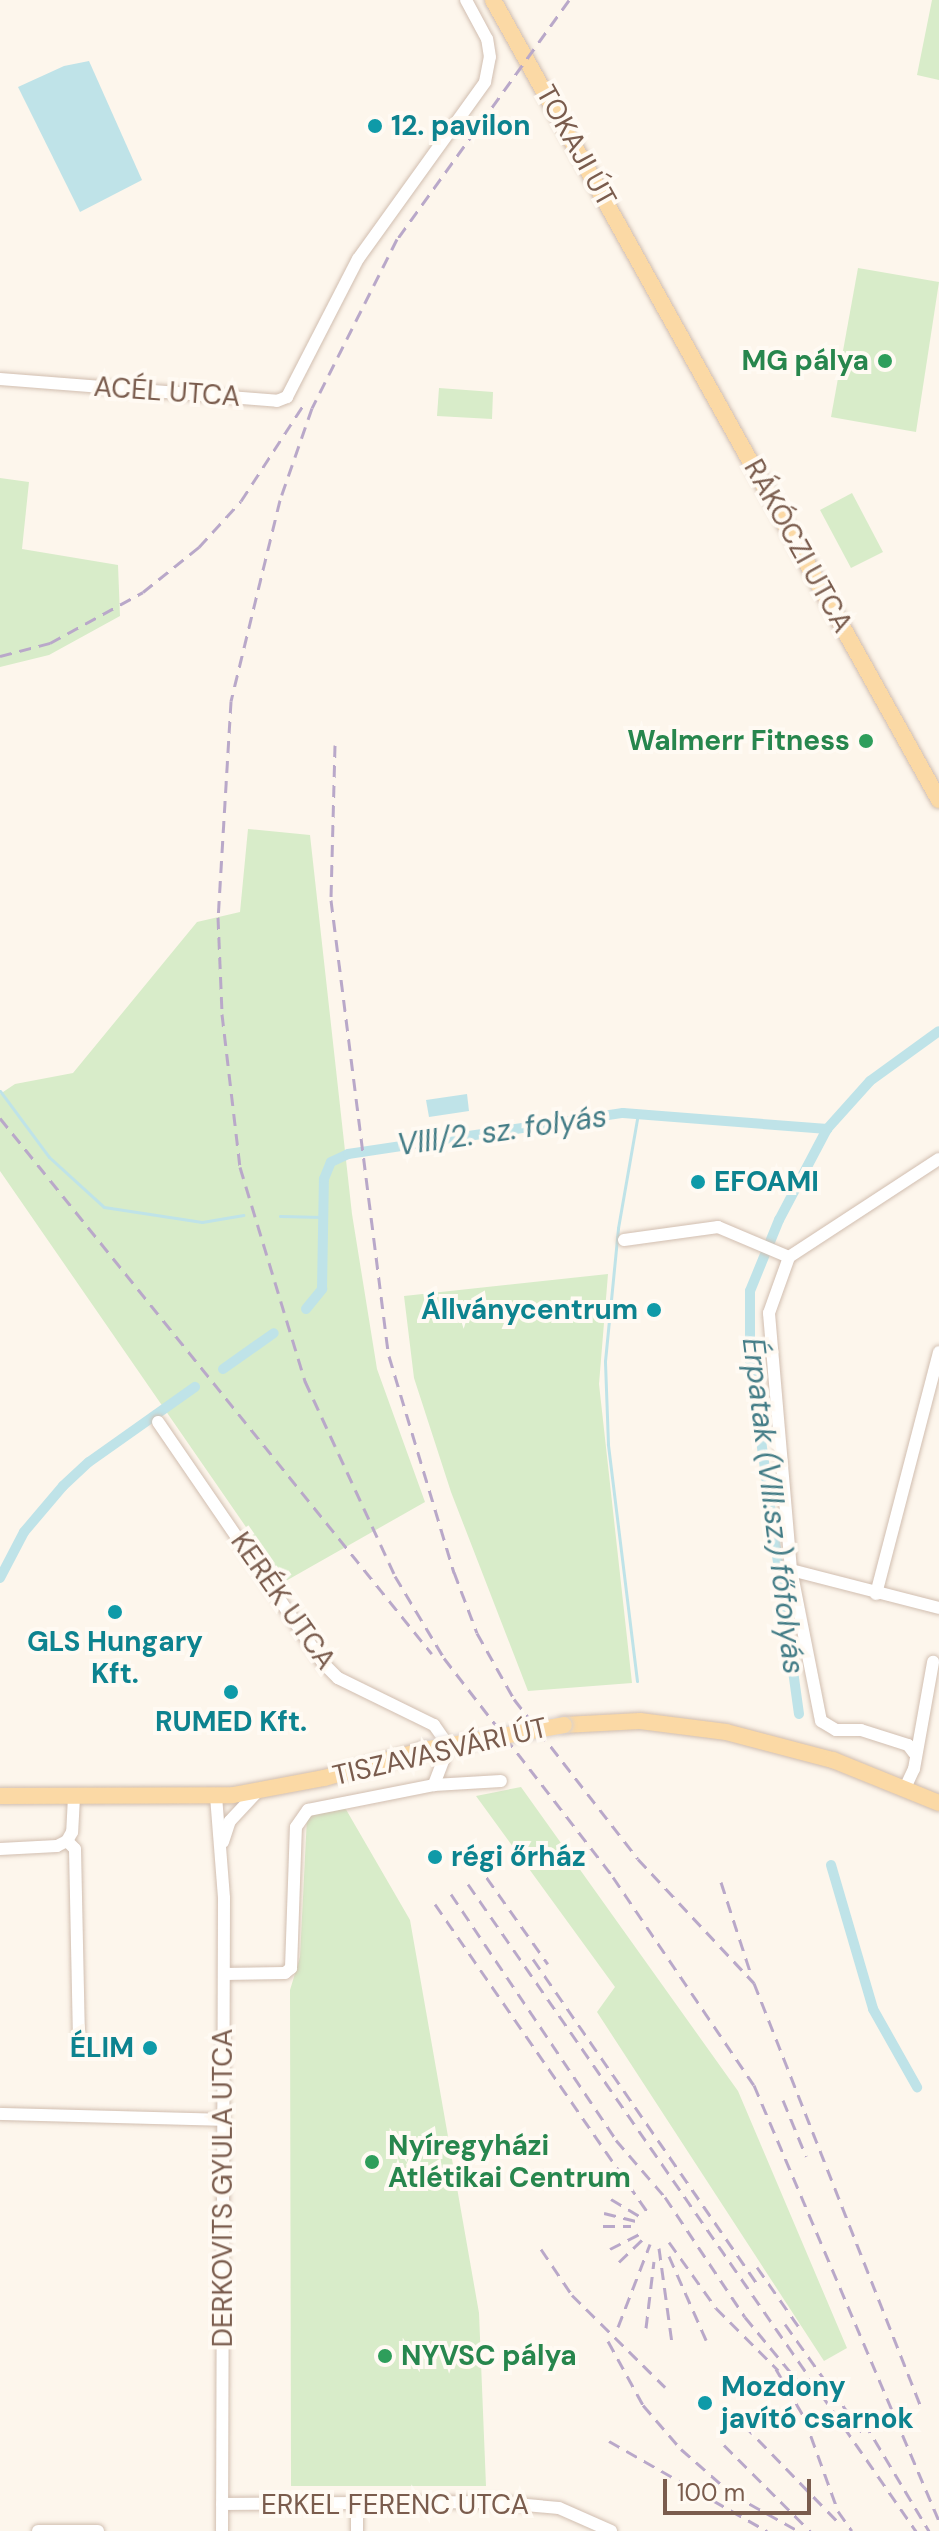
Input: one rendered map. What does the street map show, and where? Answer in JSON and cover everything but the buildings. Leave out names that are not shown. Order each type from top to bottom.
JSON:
[{"type":"main road","name":"TOKAJI ÚT","points":[[493,0],[657,292]]},
{"type":"main road","name":"RÁKÓCZI UTCA","points":[[657,292],[939,800]]},
{"type":"main road","name":"TISZAVASVÁRI ÚT","points":[[0,1796],[216,1796],[258,1791],[424,1750],[564,1725],[640,1721],[702,1728],[781,1744],[874,1776],[939,1803]]},
{"type":"street","name":"ACÉL UTCA","points":[[0,379],[277,401],[287,397],[358,259],[488,74],[487,39],[466,0]]},
{"type":"street","points":[[914,1753],[908,1745],[861,1730],[836,1730],[821,1721],[791,1570],[768,1336],[769,1313],[789,1257],[939,1159]]},
{"type":"street","points":[[624,1240],[718,1227],[789,1257]]},
{"type":"street","points":[[876,1594],[939,1352]]},
{"type":"street","name":"KERÉK UTCA","points":[[158,1422],[324,1664],[338,1678],[434,1725],[443,1738],[443,1761],[434,1785]]},
{"type":"street","points":[[791,1570],[939,1608]]},
{"type":"street","points":[[905,1788],[933,1662]]},
{"type":"street","points":[[224,1974],[285,1973],[291,1968],[296,1827],[308,1810],[434,1785],[501,1781]]},
{"type":"street","name":"DERKOVITS GYULA UTCA","points":[[222,1845],[230,1821],[258,1791]]},
{"type":"street","name":"DERKOVITS GYULA UTCA","points":[[216,1796],[222,1845],[224,1974],[222,2531]]},
{"type":"street","points":[[0,1849],[57,1846],[67,1841],[72,1832],[74,1797]]},
{"type":"street","points":[[67,1841],[75,1849],[79,2043]]},
{"type":"street","points":[[0,2114],[223,2120]]},
{"type":"street","name":"ERKEL FERENC UTCA","points":[[222,2504],[493,2502],[559,2508],[611,2531]]},
{"type":"street","points":[[357,2503],[357,2531]]},
{"type":"street","points":[[38,2531],[98,2531]]},
{"type":"street","points":[[211,2531],[222,2531]]},
{"type":"green space","points":[[932,0],[939,0],[939,80],[917,75]]},
{"type":"green space","name":"MG pálya","points":[[858,268],[939,282],[916,432],[831,417]]},
{"type":"green space","points":[[439,388],[493,392],[492,419],[437,416]]},
{"type":"green space","points":[[0,478],[29,482],[22,549],[118,565],[120,616],[49,655],[0,667]]},
{"type":"green space","points":[[852,493],[883,552],[851,568],[820,510]]},
{"type":"green space","points":[[248,829],[310,835],[352,1214],[377,1369],[425,1502],[284,1582],[0,1171],[0,1094],[15,1084],[73,1073],[197,922],[240,912]]},
{"type":"green space","points":[[608,1274],[599,1384],[632,1683],[528,1691],[451,1492],[414,1378],[404,1296]]},
{"type":"green space","points":[[521,1787],[738,2091],[847,2348],[824,2361],[597,2012],[615,1987],[476,1796]]},
{"type":"green space","name":"Nyíregyházi Atlétikai Centrum","points":[[344,1806],[410,1920],[479,2313],[486,2486],[291,2486],[290,1990],[300,1957],[307,1817]]},
{"type":"water","points":[[89,61],[142,180],[80,212],[18,87],[64,66]]},
{"type":"water","points":[[467,1094],[469,1111],[429,1117],[426,1100]]},
{"type":"waterway","name":"Érpatak (VIII.sz.) főfolyás","points":[[799,1714],[750,1361],[750,1291],[779,1220],[827,1129],[870,1081],[939,1031]]},
{"type":"waterway","points":[[0,1091],[49,1157],[104,1207],[202,1222],[243,1215]]},
{"type":"waterway","name":"VIII/2. sz. folyás","points":[[306,1309],[322,1289],[324,1179],[331,1162],[348,1154],[623,1113],[827,1129]]},
{"type":"waterway","points":[[637,1681],[608,1444],[605,1361],[618,1228],[638,1113]]},
{"type":"waterway","points":[[280,1216],[323,1217]]},
{"type":"waterway","name":"VIII/2. sz. folyás","points":[[223,1369],[274,1333]]},
{"type":"waterway","name":"VIII/2. sz. folyás","points":[[0,1578],[24,1532],[63,1486],[89,1462],[195,1387]]},
{"type":"waterway","name":"Érpatak (VIII.sz.) főfolyás","points":[[831,1865],[873,2009],[917,2087]]},
{"type":"railway","points":[[569,0],[397,239],[312,408],[280,500],[231,701],[218,917],[222,1014],[240,1167],[305,1381],[395,1576],[444,1658],[613,1877],[754,2085],[939,2520]]},
{"type":"railway","points":[[0,656],[50,643],[143,592],[199,547],[241,501],[306,401]]},
{"type":"railway","points":[[335,745],[331,900],[389,1356],[454,1572],[477,1633],[514,1699],[638,1859],[754,1983],[922,2409]]},
{"type":"railway","points":[[0,1118],[432,1654]]},
{"type":"railway","points":[[475,1861],[548,1964]]},
{"type":"railway","points":[[721,1882],[750,1971]]},
{"type":"railway","points":[[468,1884],[916,2531]]},
{"type":"railway","points":[[451,1894],[616,2140],[665,2197],[745,2317],[811,2397]]},
{"type":"railway","points":[[435,1904],[648,2213]]},
{"type":"railway","points":[[533,1959],[758,2285]]},
{"type":"railway","points":[[783,2100],[806,2156]]},
{"type":"railway","points":[[611,2199],[639,2216]]},
{"type":"railway","points":[[604,2213],[640,2222]]},
{"type":"railway","points":[[603,2226],[631,2226]]},
{"type":"railway","points":[[610,2249],[641,2233]]},
{"type":"railway","points":[[619,2262],[643,2239]]},
{"type":"railway","points":[[669,2242],[716,2308],[778,2370]]},
{"type":"railway","points":[[618,2327],[650,2244]]},
{"type":"railway","points":[[659,2248],[672,2343]]},
{"type":"railway","points":[[541,2249],[572,2295],[665,2387]]},
{"type":"railway","points":[[669,2256],[706,2340]]},
{"type":"railway","points":[[646,2328],[654,2261]]},
{"type":"railway","points":[[757,2267],[801,2330]]},
{"type":"railway","points":[[785,2324],[864,2435]]},
{"type":"railway","points":[[608,2341],[643,2405],[681,2449],[732,2494],[795,2529]]},
{"type":"railway","points":[[776,2369],[804,2417],[838,2511],[852,2531]]},
{"type":"railway","points":[[864,2422],[929,2531]]},
{"type":"railway","points":[[744,2425],[839,2523]]},
{"type":"railway","points":[[609,2441],[767,2531]]},
{"type":"railway","points":[[724,2445],[810,2531]]},
{"type":"place","name":"12. pavilon","points":[[375,126]]},
{"type":"place","name":"MG pálya","points":[[885,361]]},
{"type":"place","name":"Walmerr Fitness","points":[[866,741]]},
{"type":"place","name":"EFOAMI","points":[[698,1182]]},
{"type":"place","name":"Állványcentrum","points":[[654,1310]]},
{"type":"place","name":"GLS Hungary Kft.","points":[[115,1612]]},
{"type":"place","name":"RUMED Kft.","points":[[231,1692]]},
{"type":"place","name":"régi őrház","points":[[435,1857]]},
{"type":"place","name":"ÉLIM","points":[[150,2048]]},
{"type":"place","name":"Nyíregyházi Atlétikai Centrum","points":[[372,2162]]},
{"type":"place","name":"NYVSC pálya","points":[[385,2356]]},
{"type":"place","name":"Mozdony javító csarnok","points":[[705,2403]]}]
